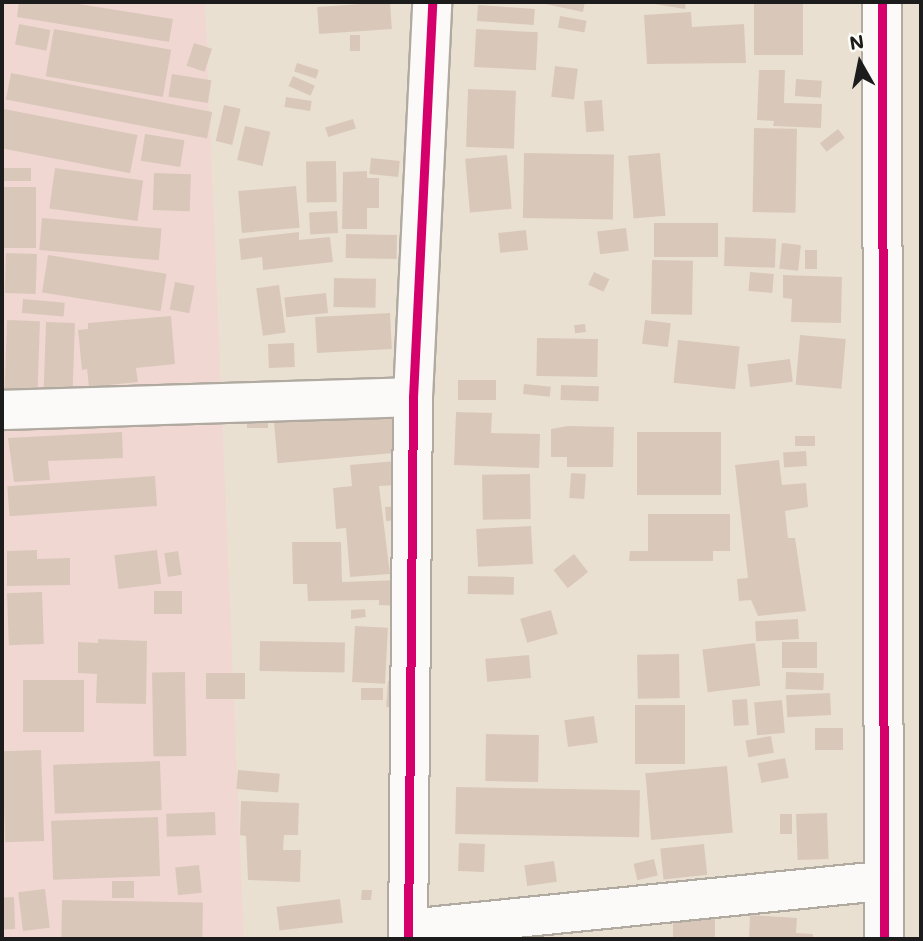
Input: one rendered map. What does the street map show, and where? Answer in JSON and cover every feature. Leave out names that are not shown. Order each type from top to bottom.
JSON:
[{"type":"street","points":[[432,2],[413,397],[408,934],[884,881]]},
{"type":"street","points":[[882,2],[884,939]]},
{"type":"street","points":[[2,410],[413,397]]},
{"type":"shaded area","points":[[2,2],[205,2],[244,939],[2,939]]},
{"type":"building","points":[[19,2],[66,2],[173,19],[169,42],[17,17]]},
{"type":"building","points":[[390,2],[392,29],[319,34],[317,7]]},
{"type":"building","points":[[536,2],[585,2],[583,12]]},
{"type":"building","points":[[643,2],[686,2],[685,9]]},
{"type":"building","points":[[754,2],[803,2],[803,55],[754,55]]},
{"type":"building","points":[[478,5],[535,9],[534,25],[477,21]]},
{"type":"building","points":[[691,12],[692,27],[744,24],[746,63],[647,64],[644,15]]},
{"type":"building","points":[[560,16],[587,21],[585,33],[558,28]]},
{"type":"building","points":[[19,24],[50,30],[46,51],[15,45]]},
{"type":"building","points":[[54,29],[171,50],[163,97],[46,76]]},
{"type":"building","points":[[476,29],[538,32],[536,70],[474,67]]},
{"type":"building","points":[[350,35],[360,35],[360,51],[350,51]]},
{"type":"building","points":[[194,43],[212,49],[205,72],[187,66]]},
{"type":"building","points":[[297,63],[319,70],[316,79],[294,72]]},
{"type":"building","points":[[555,66],[578,69],[574,100],[551,97]]},
{"type":"building","points":[[759,70],[785,70],[784,103],[822,104],[821,128],[773,126],[774,121],[757,120]]},
{"type":"building","points":[[11,73],[212,112],[207,139],[6,100]]},
{"type":"building","points":[[172,74],[212,80],[208,103],[168,97]]},
{"type":"building","points":[[293,76],[315,86],[310,96],[289,86]]},
{"type":"building","points":[[796,79],[822,81],[821,98],[795,96]]},
{"type":"building","points":[[468,89],[516,91],[514,149],[466,147]]},
{"type":"building","points":[[286,97],[312,101],[310,111],[284,107]]},
{"type":"building","points":[[602,100],[604,131],[586,132],[584,101]]},
{"type":"building","points":[[224,105],[241,109],[232,145],[216,141]]},
{"type":"building","points":[[4,109],[138,135],[130,173],[2,148]]},
{"type":"building","points":[[353,119],[356,129],[328,137],[325,127]]},
{"type":"building","points":[[245,126],[270,132],[262,166],[237,160]]},
{"type":"building","points":[[754,128],[797,129],[796,213],[753,212]]},
{"type":"building","points":[[838,129],[845,138],[827,152],[820,143]]},
{"type":"building","points":[[145,134],[185,140],[180,167],[141,161]]},
{"type":"building","points":[[524,153],[614,155],[613,220],[523,218]]},
{"type":"building","points":[[660,153],[665,216],[634,219],[628,156]]},
{"type":"building","points":[[507,155],[512,209],[470,212],[465,159]]},
{"type":"building","points":[[371,158],[400,161],[398,177],[369,174]]},
{"type":"building","points":[[336,161],[337,202],[307,203],[306,162]]},
{"type":"building","points":[[4,168],[31,168],[31,181],[4,181]]},
{"type":"building","points":[[55,168],[143,180],[137,221],[49,209]]},
{"type":"building","points":[[367,171],[367,178],[379,178],[379,208],[367,208],[367,229],[342,229],[343,172]]},
{"type":"building","points":[[154,173],[191,174],[190,211],[153,210]]},
{"type":"building","points":[[296,186],[300,228],[242,233],[238,191]]},
{"type":"building","points":[[3,187],[36,187],[36,248],[3,248]]},
{"type":"building","points":[[337,211],[338,233],[310,234],[309,212]]},
{"type":"building","points":[[42,218],[162,228],[159,260],[39,250]]},
{"type":"building","points":[[654,223],[718,223],[718,257],[654,257]]},
{"type":"building","points":[[626,228],[629,251],[600,254],[597,232]]},
{"type":"building","points":[[526,230],[528,250],[500,253],[498,233]]},
{"type":"building","points":[[299,232],[299,240],[330,237],[333,262],[263,270],[262,257],[241,260],[239,239]]},
{"type":"building","points":[[346,234],[397,235],[397,259],[346,258]]},
{"type":"building","points":[[725,237],[776,239],[775,268],[724,266]]},
{"type":"building","points":[[782,243],[801,245],[798,271],[779,269]]},
{"type":"building","points":[[805,250],[817,250],[817,269],[805,269]]},
{"type":"building","points":[[6,253],[37,254],[36,294],[5,293]]},
{"type":"building","points":[[48,255],[167,274],[161,311],[42,293]]},
{"type":"building","points":[[652,260],[693,261],[692,315],[651,314]]},
{"type":"building","points":[[594,272],[609,279],[603,292],[588,285]]},
{"type":"building","points":[[750,272],[774,274],[772,293],[748,291]]},
{"type":"building","points":[[783,275],[842,277],[841,323],[791,322],[792,299],[783,298]]},
{"type":"building","points":[[334,278],[376,279],[375,308],[333,307]]},
{"type":"building","points":[[175,282],[195,286],[189,313],[170,309]]},
{"type":"building","points":[[279,285],[286,333],[263,336],[256,288]]},
{"type":"building","points":[[326,293],[328,313],[286,317],[284,297]]},
{"type":"building","points":[[23,299],[65,303],[64,317],[22,313]]},
{"type":"building","points":[[390,313],[392,349],[317,353],[315,317]]},
{"type":"building","points":[[171,316],[175,364],[136,368],[138,382],[89,387],[87,369],[82,370],[78,330],[88,329],[88,323]]},
{"type":"building","points":[[7,320],[40,321],[37,394],[4,393]]},
{"type":"building","points":[[645,320],[671,323],[668,347],[642,344]]},
{"type":"building","points":[[46,322],[75,323],[73,390],[44,389]]},
{"type":"building","points":[[585,324],[586,332],[575,333],[574,325]]},
{"type":"building","points":[[800,335],[846,339],[841,389],[796,385]]},
{"type":"building","points":[[537,338],[598,339],[597,377],[536,376]]},
{"type":"building","points":[[678,340],[740,346],[735,389],[674,383]]},
{"type":"building","points":[[294,343],[295,367],[269,368],[268,344]]},
{"type":"building","points":[[790,359],[793,382],[750,387],[747,364]]},
{"type":"building","points":[[458,380],[496,380],[496,400],[458,400]]},
{"type":"building","points":[[524,384],[551,387],[550,397],[523,394]]},
{"type":"building","points":[[561,385],[599,386],[598,401],[560,400]]},
{"type":"building","points":[[392,406],[396,453],[278,463],[273,416]]},
{"type":"building","points":[[247,407],[268,407],[268,428],[247,428]]},
{"type":"building","points":[[456,412],[492,413],[491,433],[540,434],[539,468],[454,465]]},
{"type":"building","points":[[568,426],[614,427],[613,467],[567,467],[567,457],[551,457],[551,429]]},
{"type":"building","points":[[122,432],[123,458],[48,461],[50,480],[14,482],[8,438]]},
{"type":"building","points":[[637,432],[721,432],[721,495],[637,495]]},
{"type":"building","points":[[795,436],[815,436],[815,446],[795,446]]},
{"type":"building","points":[[806,451],[807,466],[784,468],[783,453]]},
{"type":"building","points":[[779,460],[782,485],[806,483],[808,507],[785,511],[788,538],[795,538],[806,611],[758,616],[751,600],[739,601],[737,579],[748,578],[735,465]]},
{"type":"building","points":[[396,461],[398,485],[379,486],[390,574],[350,577],[346,528],[336,529],[333,488],[352,486],[350,465]]},
{"type":"building","points":[[571,473],[586,474],[584,499],[569,498]]},
{"type":"building","points":[[530,474],[531,519],[483,520],[482,475]]},
{"type":"building","points":[[155,476],[157,506],[9,516],[7,486]]},
{"type":"building","points":[[401,506],[402,520],[386,521],[385,507]]},
{"type":"building","points":[[648,514],[730,514],[730,551],[713,551],[713,561],[629,561],[630,551],[648,551]]},
{"type":"building","points":[[531,526],[533,564],[478,567],[476,529]]},
{"type":"building","points":[[292,542],[341,542],[342,582],[401,580],[402,606],[379,605],[379,600],[308,601],[307,584],[293,584]]},
{"type":"building","points":[[37,550],[37,559],[70,558],[70,585],[7,586],[7,551]]},
{"type":"building","points":[[157,550],[161,584],[118,589],[114,555]]},
{"type":"building","points":[[178,551],[182,575],[168,577],[164,553]]},
{"type":"building","points":[[574,554],[588,572],[568,588],[554,570]]},
{"type":"building","points":[[468,576],[514,577],[514,595],[468,594]]},
{"type":"building","points":[[154,591],[182,591],[182,614],[154,614]]},
{"type":"building","points":[[42,592],[44,644],[9,645],[7,593]]},
{"type":"building","points":[[365,609],[366,617],[351,619],[351,610]]},
{"type":"building","points":[[551,610],[558,634],[527,643],[520,619]]},
{"type":"building","points":[[798,619],[799,639],[756,641],[755,621]]},
{"type":"building","points":[[355,626],[388,628],[385,684],[352,682]]},
{"type":"building","points":[[98,639],[147,641],[146,704],[96,703],[97,674],[78,673],[78,642],[98,643]]},
{"type":"building","points":[[260,641],[345,642],[344,672],[259,671]]},
{"type":"building","points":[[782,642],[817,642],[817,668],[782,668]]},
{"type":"building","points":[[755,643],[760,686],[708,692],[702,649]]},
{"type":"building","points":[[679,654],[680,698],[638,699],[637,655]]},
{"type":"building","points":[[529,655],[531,678],[487,682],[485,659]]},
{"type":"building","points":[[185,672],[186,756],[153,757],[152,673]]},
{"type":"building","points":[[786,672],[824,673],[823,690],[785,689]]},
{"type":"building","points":[[206,673],[245,673],[245,699],[206,699]]},
{"type":"building","points":[[23,680],[84,680],[84,732],[23,732]]},
{"type":"building","points":[[388,681],[403,682],[401,708],[386,707]]},
{"type":"building","points":[[361,688],[383,688],[383,700],[361,700]]},
{"type":"building","points":[[830,693],[831,715],[787,717],[786,695]]},
{"type":"building","points":[[747,699],[749,725],[734,726],[732,700]]},
{"type":"building","points":[[782,700],[785,733],[757,735],[754,702]]},
{"type":"building","points":[[635,705],[685,705],[685,764],[635,764]]},
{"type":"building","points":[[594,716],[598,743],[568,747],[564,720]]},
{"type":"building","points":[[815,728],[843,728],[843,750],[815,750]]},
{"type":"building","points":[[486,734],[539,735],[538,782],[485,781]]},
{"type":"building","points":[[771,736],[774,753],[748,757],[745,741]]},
{"type":"building","points":[[41,750],[44,841],[5,842],[2,751]]},
{"type":"building","points":[[785,758],[789,778],[761,783],[758,763]]},
{"type":"building","points":[[160,761],[162,810],[55,814],[53,765]]},
{"type":"building","points":[[727,766],[733,833],[651,840],[645,773]]},
{"type":"building","points":[[238,770],[280,774],[278,793],[236,789]]},
{"type":"building","points":[[456,787],[640,790],[639,837],[455,834]]},
{"type":"building","points":[[241,801],[299,803],[298,835],[284,835],[283,850],[301,850],[300,882],[248,880],[246,836],[240,835]]},
{"type":"building","points":[[215,812],[216,835],[167,837],[166,814]]},
{"type":"building","points":[[827,813],[829,859],[798,860],[796,814]]},
{"type":"building","points":[[780,814],[792,814],[792,834],[780,834]]},
{"type":"building","points":[[158,817],[160,876],[53,880],[51,821]]},
{"type":"building","points":[[459,843],[485,844],[484,872],[458,871]]},
{"type":"building","points":[[704,844],[707,875],[663,879],[660,849]]},
{"type":"building","points":[[654,859],[658,876],[637,880],[634,864]]},
{"type":"building","points":[[554,861],[557,882],[527,886],[524,865]]},
{"type":"building","points":[[199,865],[202,893],[178,895],[175,868]]},
{"type":"building","points":[[112,881],[134,881],[134,898],[112,898]]},
{"type":"building","points":[[45,889],[50,928],[23,931],[18,892]]},
{"type":"building","points":[[362,890],[372,890],[371,900],[361,900]]},
{"type":"building","points":[[2,897],[14,897],[15,929],[3,929]]},
{"type":"building","points":[[340,899],[343,923],[279,931],[276,907]]},
{"type":"building","points":[[62,900],[203,902],[202,939],[61,939]]},
{"type":"building","points":[[750,915],[797,918],[796,933],[813,934],[813,939],[749,939]]},
{"type":"building","points":[[673,918],[715,918],[715,939],[673,939]]},
{"type":"cycle path","points":[[408,939],[413,397],[432,2]]},
{"type":"cycle path","points":[[882,2],[884,939]]}]
